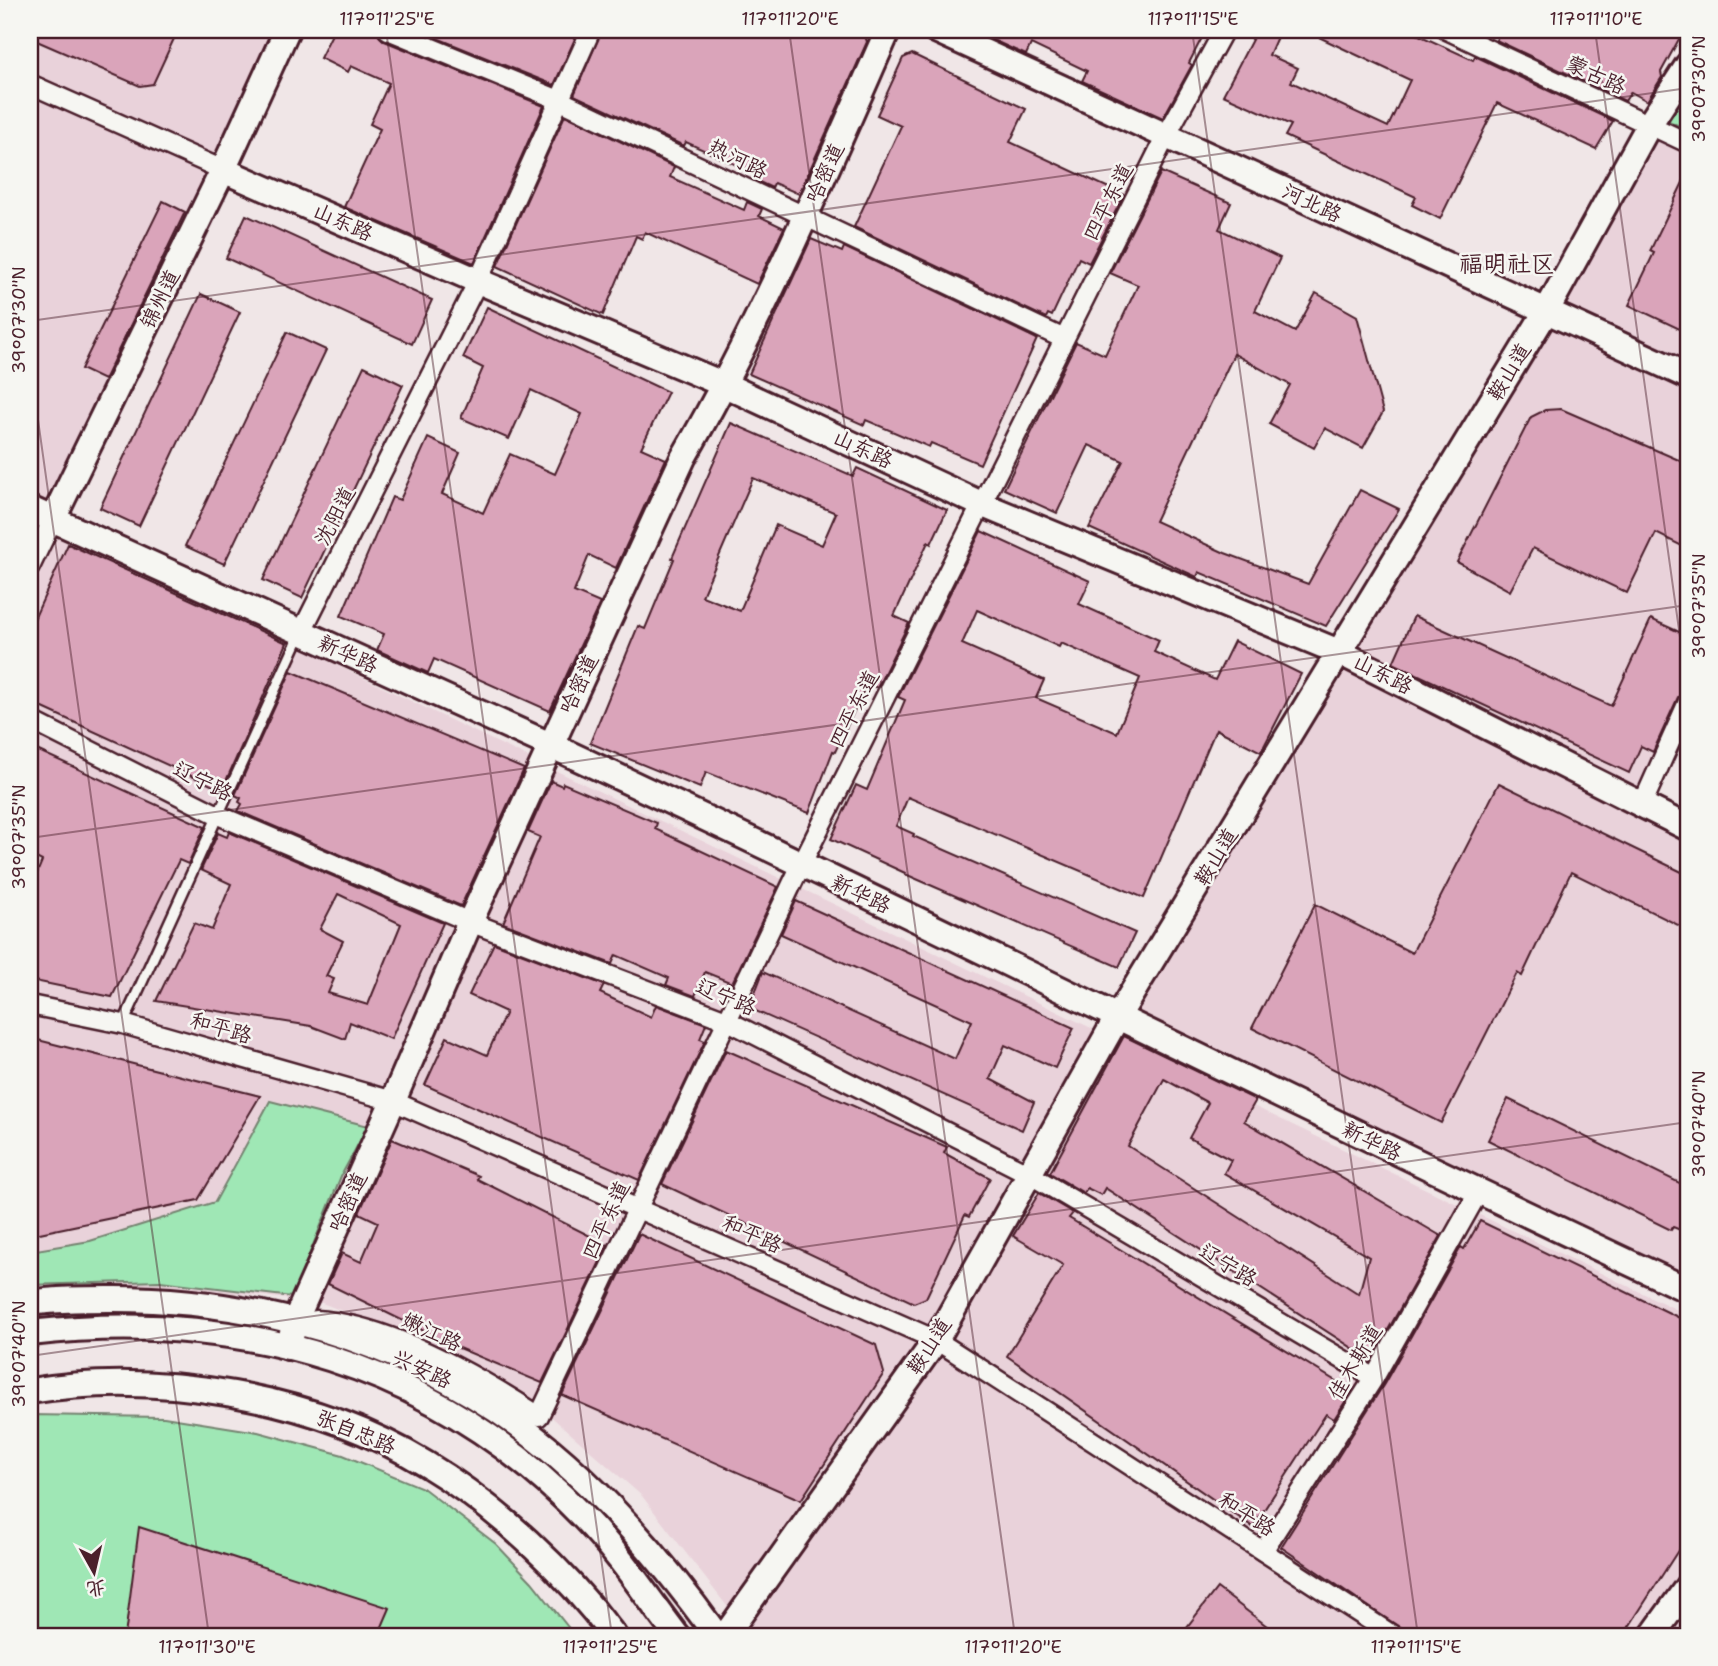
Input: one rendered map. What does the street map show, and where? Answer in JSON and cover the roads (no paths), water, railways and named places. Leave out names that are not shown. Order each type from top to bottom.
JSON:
[{"type":"street","name":"锦州道","points":[[30,567],[288,30]]},
{"type":"street","name":"热河路","points":[[388,30],[559,100],[1064,339]]},
{"type":"street","name":"沈阳道","points":[[301,633],[478,281],[591,30]]},
{"type":"street","name":"哈密道","points":[[288,1346],[296,1319],[470,922],[683,458],[725,385],[806,217],[888,30]]},
{"type":"street","name":"河北路","points":[[936,30],[1688,376]]},
{"type":"street","name":"四平东道","points":[[539,1416],[801,865],[1166,136],[1224,30]]},
{"type":"street","name":"蒙古路","points":[[1447,30],[1688,143]]},
{"type":"street","name":"鞍山道","points":[[725,1636],[936,1340],[1118,1016],[1547,310],[1648,125],[1688,65]]},
{"type":"street","name":"山东路","points":[[30,84],[478,281],[725,385],[983,505],[1339,652],[1688,828]]},
{"type":"street","name":"新华路","points":[[30,509],[551,746],[1118,1016],[1478,1193],[1688,1290]]},
{"type":"street","points":[[1642,805],[1688,702]]},
{"type":"street","name":"辽宁路","points":[[30,720],[218,815],[470,922],[726,1020],[1030,1174],[1374,1378]]},
{"type":"street","name":"和平路","points":[[30,1005],[122,1024],[393,1101],[936,1340],[1394,1636]]},
{"type":"street","name":"佳木斯道","points":[[1263,1551],[1374,1378],[1478,1193]]},
{"type":"street","name":"兴安路","points":[[30,1303],[55,1300],[164,1299],[199,1302],[296,1319],[423,1368],[462,1388],[520,1426],[567,1465],[627,1525],[717,1636]]},
{"type":"street","name":"嫩江路","points":[[296,1319],[337,1321],[372,1329],[440,1360],[508,1396],[539,1416]]},
{"type":"street","name":"兴安路","points":[[30,1334],[125,1326],[217,1333],[328,1356],[381,1377],[450,1410],[537,1474],[586,1520],[627,1568],[677,1636]]},
{"type":"street","name":"张自忠路","points":[[30,1391],[78,1385],[160,1385],[212,1390],[277,1403],[331,1420],[391,1445],[426,1464],[488,1508],[568,1583],[614,1636]]},
{"type":"street","points":[[1652,1636],[1688,1586]]},
{"type":"lane","name":"沈阳道","points":[[122,1024],[301,633]]},
{"type":"district","name":"福明社区","points":[[1507,264]]}]
